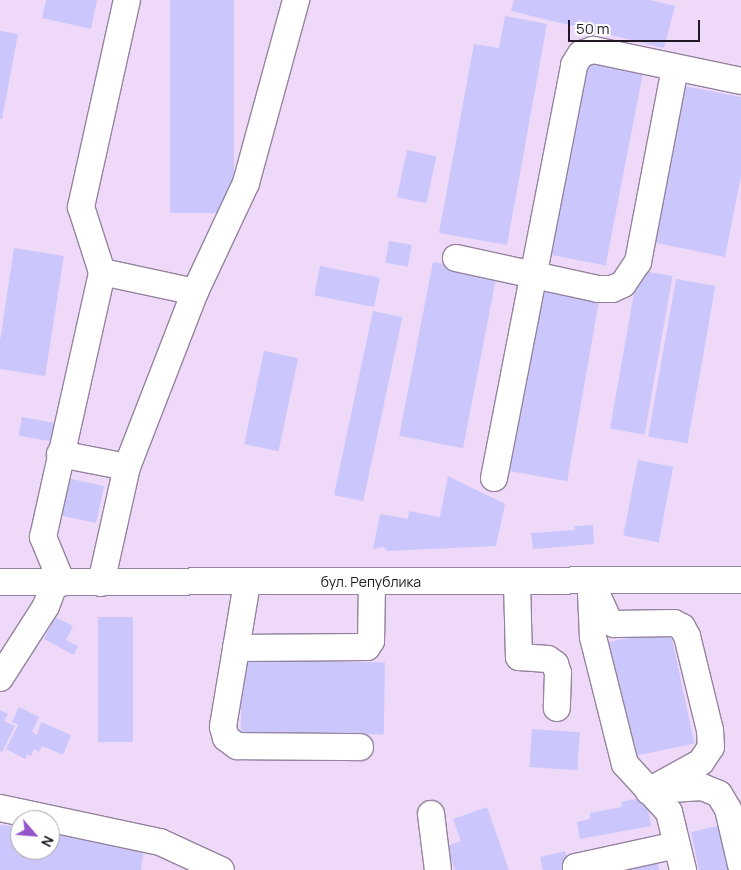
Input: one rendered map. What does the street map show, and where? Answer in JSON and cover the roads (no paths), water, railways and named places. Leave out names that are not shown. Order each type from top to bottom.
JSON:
[{"type":"street","points":[[0,678],[59,583],[42,537],[102,272],[81,207],[127,0]]},
{"type":"street","points":[[101,583],[127,467],[195,292],[246,183],[296,0]]},
{"type":"street","points":[[494,478],[574,65],[581,54],[592,50],[741,81]]},
{"type":"street","points":[[456,258],[598,289],[612,289],[623,284],[632,274],[638,262],[675,68]]},
{"type":"street","points":[[102,272],[195,292]]},
{"type":"street","points":[[60,454],[127,467]]},
{"type":"street","name":"бул. Република","points":[[0,582],[248,583],[741,580]]},
{"type":"street","points":[[236,648],[367,647],[371,640],[372,582]]},
{"type":"street","points":[[517,582],[519,657],[548,658],[555,664],[558,673],[557,708]]},
{"type":"street","points":[[591,582],[593,637],[625,764],[668,812],[683,870]]},
{"type":"street","points":[[591,582],[608,619],[614,624],[674,622],[682,627],[687,636],[710,730],[710,747],[702,762],[649,791]]},
{"type":"street","points":[[248,583],[223,727],[226,738],[237,746],[360,747]]},
{"type":"street","points":[[649,791],[702,787],[719,794],[728,809],[741,865]]},
{"type":"street","points":[[0,808],[160,842],[221,870]]},
{"type":"street","points":[[431,814],[438,870]]},
{"type":"street","points":[[593,867],[677,845]]}]
